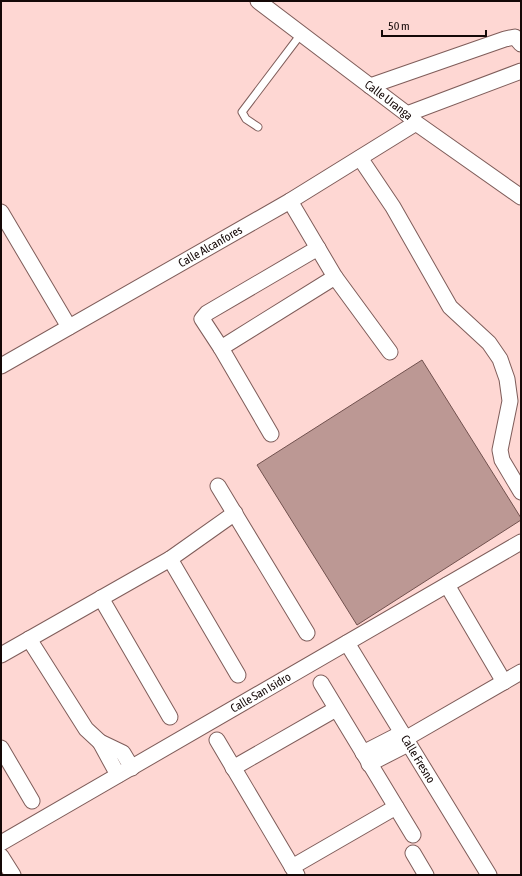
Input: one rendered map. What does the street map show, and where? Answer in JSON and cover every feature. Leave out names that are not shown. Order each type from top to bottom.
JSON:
[{"type":"street","name":"Calle Uranga","points":[[258,1],[411,119],[521,197]]},
{"type":"street","points":[[370,86],[505,39],[515,38],[521,44]]},
{"type":"street","name":"Calle Alcanfores","points":[[1,366],[290,201],[360,158],[411,119],[521,71]]},
{"type":"street","points":[[360,158],[393,207],[450,307],[489,343],[500,359],[507,379],[510,401],[500,450],[502,460],[521,492]]},
{"type":"street","points":[[290,201],[335,277],[390,352]]},
{"type":"street","points":[[1,212],[69,327]]},
{"type":"street","points":[[271,434],[221,348],[202,319],[206,313],[318,248]]},
{"type":"street","points":[[221,348],[335,277]]},
{"type":"street","points":[[218,486],[307,633]]},
{"type":"street","points":[[1,655],[170,559],[235,513]]},
{"type":"street","name":"Calle San Isidro","points":[[1,843],[521,542]]},
{"type":"street","points":[[170,559],[238,675]]},
{"type":"street","points":[[447,585],[504,682]]},
{"type":"street","points":[[101,598],[170,717]]},
{"type":"street","points":[[29,639],[86,730],[100,742],[123,753],[132,768]]},
{"type":"street","name":"Calle Fresno","points":[[346,643],[489,875]]},
{"type":"street","points":[[366,759],[521,672]]},
{"type":"street","points":[[321,683],[413,835]]},
{"type":"street","points":[[233,768],[336,708]]},
{"type":"street","points":[[217,740],[294,871],[396,807]]},
{"type":"street","points":[[100,742],[118,775]]},
{"type":"street","points":[[1,748],[32,801]]},
{"type":"street","points":[[413,853],[426,875]]},
{"type":"street","points":[[1,856],[13,875]]},
{"type":"lane","points":[[258,126],[246,119],[242,112],[301,34]]},
{"type":"building","points":[[422,360],[521,520],[357,625],[257,465]]}]
